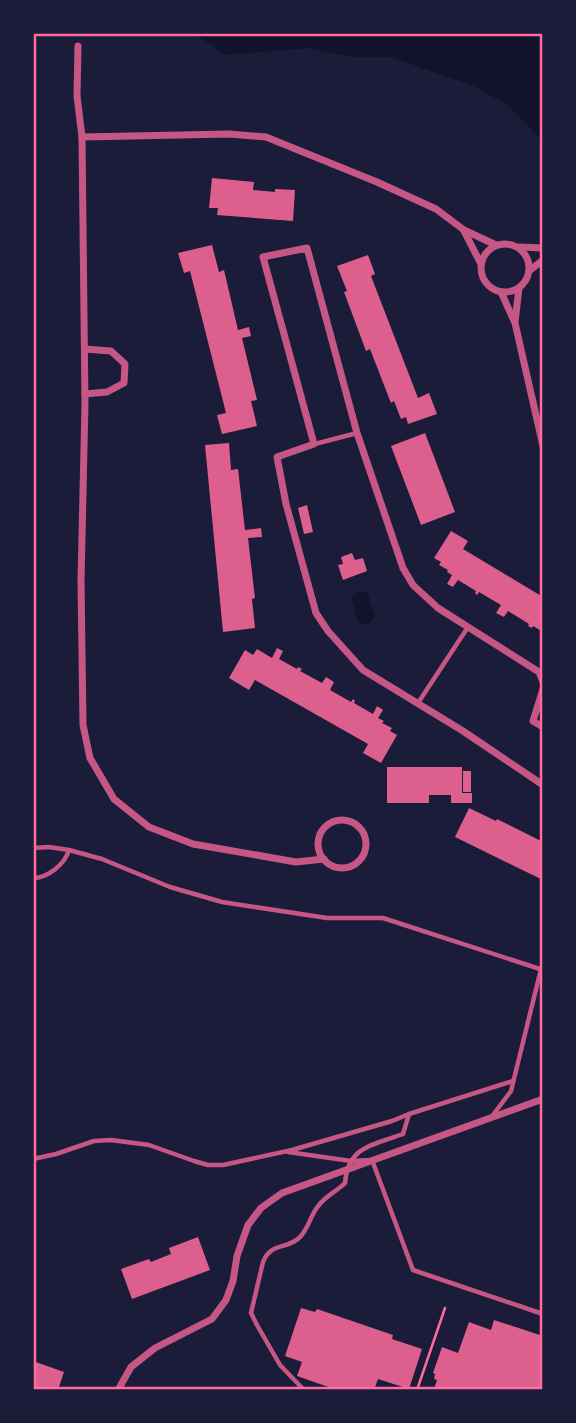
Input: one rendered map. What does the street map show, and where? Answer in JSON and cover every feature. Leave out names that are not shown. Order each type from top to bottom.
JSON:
[{"type":"street","points":[[78,46],[77,96],[82,137],[85,349],[81,581],[83,725],[90,758],[114,799],[149,827],[193,844],[296,862],[324,859],[337,867],[346,867],[359,860],[364,853],[366,846],[362,830],[357,825],[342,820],[328,825],[322,830],[318,845],[324,859]]},
{"type":"street","points":[[82,137],[229,134],[265,137],[436,209],[464,230],[496,245]]},
{"type":"street","points":[[464,230],[481,264]]},
{"type":"street","points":[[518,247],[526,254],[529,262],[527,278],[519,288],[509,292],[494,290],[487,285],[481,271],[483,256],[489,249],[504,243],[518,247],[543,248]]},
{"type":"street","points":[[543,682],[539,673],[438,608],[413,585],[403,568],[356,433],[307,248],[263,257],[314,444],[276,457],[316,612],[328,631],[363,670],[463,731],[543,785]]},
{"type":"street","points":[[529,271],[543,260]]},
{"type":"street","points":[[515,323],[519,288]]},
{"type":"street","points":[[501,292],[515,323],[543,446]]},
{"type":"street","points":[[85,349],[111,351],[125,364],[124,383],[107,392],[85,394]]},
{"type":"street","points":[[543,689],[533,721],[543,727]]},
{"type":"street","points":[[118,1390],[131,1367],[155,1348],[212,1319],[226,1300],[233,1281],[237,1255],[248,1225],[261,1208],[282,1193],[543,1099]]},
{"type":"lane","points":[[314,444],[356,433]]},
{"type":"lane","points":[[417,703],[468,627]]},
{"type":"lane","points":[[33,848],[69,850],[102,859],[170,887],[222,902],[327,919],[383,919],[542,970],[511,1091],[491,1118]]},
{"type":"lane","points":[[33,878],[48,874],[66,859],[69,850]]},
{"type":"lane","points":[[33,1159],[94,1141],[111,1140],[149,1145],[208,1165],[223,1165],[284,1152],[392,1121],[513,1081]]},
{"type":"lane","points":[[304,1390],[281,1365],[251,1313],[266,1255],[271,1249],[295,1242],[302,1236],[317,1206],[345,1183],[346,1169],[355,1154],[403,1134],[409,1114]]},
{"type":"lane","points":[[284,1152],[351,1161],[372,1160],[413,1270],[543,1314]]},
{"type":"path","points":[[417,1390],[445,1308]]},
{"type":"shaded area","points":[[192,33],[543,33],[543,142],[508,105],[472,85],[390,57],[351,57],[309,48],[224,55]]},
{"type":"shaded area","points":[[358,591],[367,592],[375,616],[370,623],[358,622],[351,597]]},
{"type":"building","points":[[212,178],[254,182],[253,190],[295,190],[293,221],[217,215],[218,208],[209,208]]},
{"type":"building","points":[[212,245],[219,272],[224,270],[238,330],[249,327],[251,336],[242,338],[257,400],[251,401],[257,426],[222,434],[217,415],[226,413],[190,271],[184,273],[178,253]]},
{"type":"building","points":[[368,255],[375,274],[371,276],[418,398],[429,393],[437,414],[408,424],[406,417],[401,419],[394,401],[391,403],[370,349],[366,351],[337,266]]},
{"type":"building","points":[[425,433],[455,512],[421,525],[391,446]]},
{"type":"building","points":[[229,443],[231,470],[238,469],[245,530],[261,528],[262,537],[248,538],[255,598],[252,599],[255,628],[223,632],[205,445]]},
{"type":"building","points":[[307,505],[313,532],[304,534],[298,508]]},
{"type":"building","points":[[451,531],[468,541],[463,549],[543,597],[543,632],[528,626],[529,624],[508,611],[504,617],[496,613],[501,605],[479,592],[477,595],[476,591],[458,580],[453,587],[447,584],[452,575],[434,558]]},
{"type":"building","points":[[352,553],[355,560],[363,558],[367,571],[343,580],[338,565],[343,564],[341,557]]},
{"type":"building","points":[[277,648],[283,651],[279,659],[302,669],[300,671],[322,683],[326,677],[334,682],[330,690],[351,702],[353,699],[354,703],[373,714],[377,706],[383,710],[378,718],[397,735],[381,763],[363,753],[368,744],[255,680],[249,690],[229,678],[245,650],[253,655],[257,649],[272,658]]},
{"type":"building","points":[[387,767],[462,767],[462,793],[472,793],[472,803],[451,803],[451,795],[429,795],[429,803],[387,803]]},
{"type":"building","points":[[463,771],[471,771],[471,792],[463,792]]},
{"type":"building","points":[[469,808],[543,842],[543,880],[455,837]]},
{"type":"building","points":[[198,1237],[210,1270],[132,1299],[121,1269],[171,1254],[169,1248]]},
{"type":"building","points":[[301,1308],[315,1312],[317,1309],[393,1335],[392,1339],[422,1349],[409,1389],[378,1379],[374,1390],[337,1390],[297,1376],[302,1362],[285,1356]]},
{"type":"building","points":[[494,1320],[543,1336],[543,1390],[434,1389],[437,1380],[434,1379],[433,1373],[442,1347],[458,1353],[469,1322],[491,1330]]},
{"type":"building","points":[[33,1361],[64,1372],[58,1390],[33,1390]]}]
